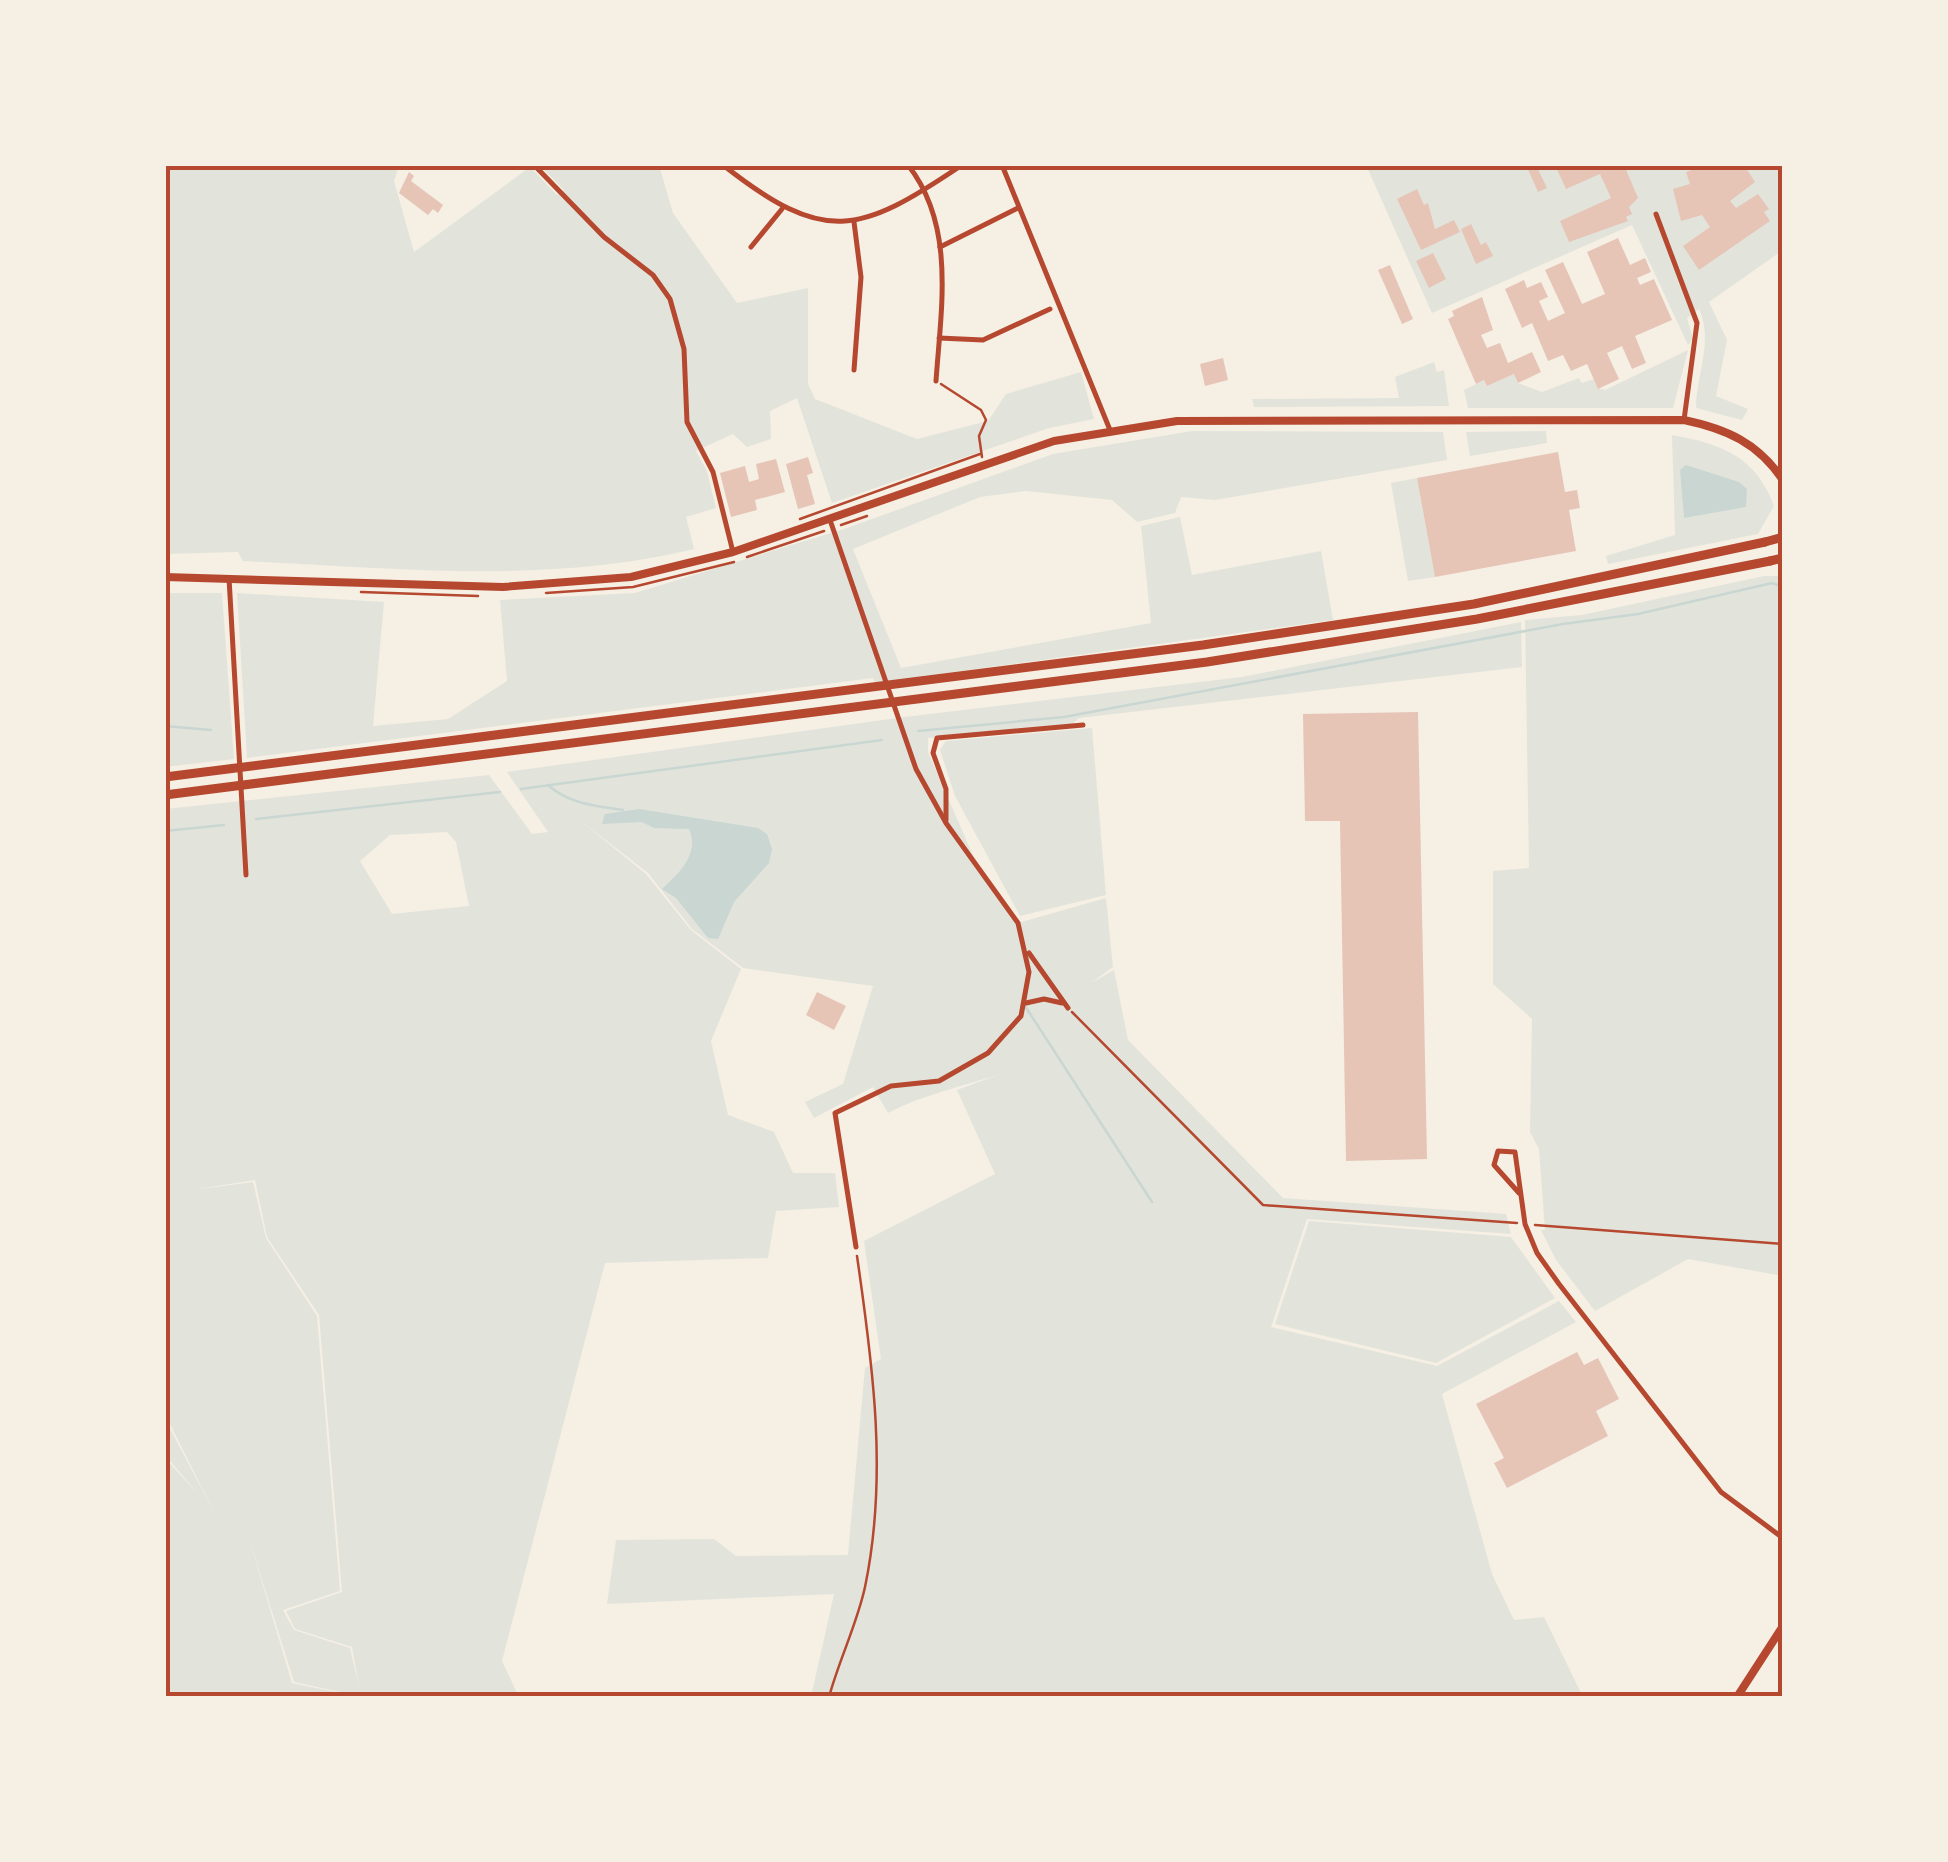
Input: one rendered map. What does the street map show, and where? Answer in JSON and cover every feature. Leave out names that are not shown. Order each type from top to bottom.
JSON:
[{"type":"main road","points":[[165,776],[1145,652],[1435,610],[1783,537]]},
{"type":"main road","points":[[165,795],[1208,662],[1476,619],[1783,558]]},
{"type":"street","points":[[534,165],[604,237],[654,275],[670,299],[684,348],[687,422],[714,472],[734,557]]},
{"type":"street","points":[[723,165],[782,209],[811,220],[854,222],[882,214],[962,165]]},
{"type":"street","points":[[908,165],[926,189],[940,246],[936,381]]},
{"type":"street","points":[[1002,165],[1110,430]]},
{"type":"street","points":[[940,246],[1019,208]]},
{"type":"street","points":[[751,248],[782,209]]},
{"type":"street","points":[[1656,214],[1697,323],[1684,420]]},
{"type":"street","points":[[854,222],[861,277],[854,370]]},
{"type":"street","points":[[939,338],[983,340],[1050,308]]},
{"type":"street","points":[[165,577],[522,586],[631,577],[734,557],[831,524],[984,463],[1110,430],[1231,420],[1684,420],[1741,437],[1768,458],[1783,480]]},
{"type":"street","points":[[831,524],[904,742],[946,822],[997,890],[1018,924],[1028,950],[1068,1008]]},
{"type":"street","points":[[229,578],[246,875]]},
{"type":"street","points":[[946,822],[946,789],[932,744],[936,738],[1083,724]]},
{"type":"street","points":[[856,1247],[836,1113],[891,1086],[929,1084],[956,1073],[999,1044],[1025,1005],[1028,950]]},
{"type":"street","points":[[1025,1005],[1058,1000],[1068,1008]]},
{"type":"street","points":[[1520,1192],[1494,1164],[1498,1151],[1515,1152],[1525,1224],[1537,1253],[1559,1284],[1722,1492],[1783,1538]]},
{"type":"street","points":[[1737,1697],[1783,1626]]},
{"type":"path","points":[[793,524],[826,507],[981,454],[980,436],[986,420],[981,410],[936,381]]},
{"type":"path","points":[[734,557],[831,524]]},
{"type":"path","points":[[1068,1008],[1263,1205],[1783,1244]]},
{"type":"path","points":[[829,1697],[865,1587],[876,1518],[874,1372],[856,1247]]},
{"type":"shaded area","points":[[165,165],[399,165],[394,181],[414,252],[530,167],[557,195],[564,190],[539,165],[659,165],[673,213],[737,303],[808,288],[808,384],[815,399],[917,439],[988,421],[1006,394],[1081,372],[1094,419],[1049,428],[832,503],[797,398],[770,411],[771,439],[747,447],[733,434],[696,451],[707,471],[716,508],[686,517],[694,549],[638,560],[582,567],[469,571],[243,561],[238,552],[165,554]]},
{"type":"shaded area","points":[[1366,165],[1783,165],[1783,250],[1709,302],[1727,340],[1716,396],[1748,409],[1742,420],[1696,408],[1705,346],[1699,309],[1687,318],[1693,339],[1688,345],[1632,225],[1432,313]]},
{"type":"shaded area","points":[[1688,350],[1673,408],[1468,408],[1464,390],[1484,380],[1487,386],[1514,374],[1518,383],[1542,392],[1579,378],[1582,383],[1594,379],[1598,388],[1605,390]]},
{"type":"shaded area","points":[[1434,362],[1437,372],[1444,370],[1449,406],[1254,407],[1252,399],[1399,398],[1395,377]]},
{"type":"shaded area","points":[[1192,431],[1443,432],[1447,460],[1215,500],[1181,497],[1175,513],[1137,522],[1112,500],[1026,491],[980,497],[853,549],[901,668],[1151,623],[1141,526],[1180,517],[1192,575],[1321,551],[1333,620],[875,683],[873,678],[247,758],[237,593],[384,602],[373,726],[448,719],[507,681],[500,600],[635,593],[844,529],[1053,454]]},
{"type":"shaded area","points":[[1546,431],[1547,443],[1470,456],[1466,432]]},
{"type":"shaded area","points":[[1672,435],[1735,455],[1757,475],[1774,506],[1758,534],[1608,564],[1606,556],[1675,535]]},
{"type":"shaded area","points":[[1686,465],[1739,482],[1747,489],[1746,507],[1684,518],[1680,470]]},
{"type":"shaded area","points":[[1417,478],[1435,577],[1408,581],[1391,483]]},
{"type":"shaded area","points":[[1764,576],[1783,576],[1783,1276],[1688,1259],[1595,1311],[1556,1260],[1541,1230],[1545,1230],[1539,1149],[1530,1132],[1532,1019],[1493,984],[1493,871],[1529,868],[1525,620],[1582,615]]},
{"type":"shaded area","points":[[165,593],[222,593],[234,759],[165,767]]},
{"type":"shaded area","points":[[1521,622],[1522,667],[1079,718],[1071,725],[928,738],[928,752],[982,876],[1018,923],[1106,898],[1113,967],[1091,983],[1114,970],[1128,1040],[1283,1198],[1506,1214],[1511,1234],[1307,1219],[1271,1327],[1437,1366],[1559,1301],[1576,1322],[1442,1394],[1492,1574],[1514,1620],[1544,1617],[1583,1697],[811,1697],[834,1594],[607,1604],[616,1540],[714,1539],[736,1556],[848,1555],[865,1368],[881,1359],[864,1241],[995,1174],[957,1090],[1003,1073],[930,1095],[888,1113],[873,1087],[814,1118],[805,1102],[843,1084],[873,986],[743,968],[692,929],[648,873],[581,821],[646,874],[691,930],[741,969],[711,1041],[728,1115],[774,1132],[793,1173],[835,1173],[839,1207],[776,1211],[768,1258],[605,1263],[502,1661],[519,1697],[362,1697],[294,1682],[248,1535],[292,1683],[360,1697],[165,1697],[165,1458],[199,1495],[165,1455],[165,1419],[215,1514],[165,1414],[165,809],[489,775],[532,834],[548,832],[507,772],[904,717],[1242,677]],"holes":[[[447,832],[456,842],[469,906],[392,914],[360,861],[390,835]],[[255,1180],[267,1237],[319,1315],[342,1592],[286,1611],[295,1629],[352,1647],[359,1687],[350,1648],[294,1630],[283,1610],[340,1591],[317,1316],[266,1238],[253,1182],[192,1190]]]},
{"type":"shaded area","points":[[1092,728],[1106,895],[1020,916],[955,796],[940,750],[946,741]]},
{"type":"shaded area","points":[[639,809],[758,828],[767,834],[772,849],[769,863],[734,902],[718,939],[708,938],[676,898],[662,889],[689,856],[689,829],[654,828],[642,822],[602,824],[605,814]]},
{"type":"shaded area","points":[[1309,1221],[1511,1237],[1555,1298],[1436,1363],[1275,1324]]},
{"type":"building","points":[[1526,165],[1536,165],[1547,188],[1538,192]]},
{"type":"building","points":[[1555,165],[1624,165],[1638,198],[1629,207],[1632,214],[1626,217],[1628,221],[1569,242],[1560,221],[1611,198],[1600,174],[1566,189]]},
{"type":"building","points":[[1706,165],[1744,165],[1755,182],[1730,201],[1736,208],[1758,194],[1769,209],[1764,212],[1770,221],[1699,270],[1683,246],[1710,227],[1702,215],[1681,221],[1673,189],[1690,184],[1686,172]]},
{"type":"building","points":[[409,172],[414,176],[411,181],[443,205],[438,213],[433,209],[428,215],[399,193]]},
{"type":"building","points":[[1417,189],[1424,205],[1428,203],[1435,229],[1454,220],[1460,232],[1421,250],[1397,199]]},
{"type":"building","points":[[1471,224],[1481,245],[1486,242],[1493,256],[1476,264],[1461,229]]},
{"type":"building","points":[[1618,238],[1630,265],[1645,258],[1651,272],[1637,278],[1640,285],[1654,279],[1672,320],[1635,336],[1646,363],[1632,369],[1622,346],[1607,353],[1619,379],[1598,389],[1587,364],[1571,371],[1563,355],[1548,361],[1532,323],[1522,328],[1505,289],[1524,280],[1527,288],[1541,282],[1548,297],[1539,301],[1548,321],[1565,313],[1545,270],[1563,262],[1582,304],[1605,294],[1587,252]]},
{"type":"building","points":[[1433,253],[1446,279],[1429,288],[1416,261]]},
{"type":"building","points":[[1390,265],[1413,319],[1402,324],[1378,270]]},
{"type":"building","points":[[1482,297],[1493,330],[1481,335],[1487,348],[1500,343],[1508,363],[1532,352],[1541,372],[1518,383],[1514,374],[1487,386],[1484,380],[1476,384],[1448,319],[1454,316],[1452,311]]},
{"type":"building","points":[[1223,358],[1228,380],[1205,386],[1200,364]]},
{"type":"building","points":[[1558,452],[1565,492],[1577,490],[1580,508],[1569,510],[1576,551],[1435,577],[1417,478]]},
{"type":"building","points":[[808,457],[813,473],[807,475],[815,504],[798,509],[786,464]]},
{"type":"building","points":[[776,459],[785,492],[755,500],[757,510],[731,517],[720,473],[745,466],[749,482],[759,479],[756,464]]},
{"type":"building","points":[[1418,712],[1427,1159],[1346,1161],[1340,821],[1305,821],[1303,714]]},
{"type":"building","points":[[817,992],[846,1006],[834,1030],[806,1015]]},
{"type":"building","points":[[1577,1352],[1584,1365],[1598,1358],[1619,1399],[1596,1411],[1608,1436],[1507,1488],[1494,1463],[1504,1458],[1476,1404]]},
{"type":"waterway","points":[[918,731],[1064,717],[1563,624],[1638,614],[1772,583],[1783,587]]},
{"type":"waterway","points":[[165,726],[211,730]]},
{"type":"waterway","points":[[521,789],[882,740]]},
{"type":"waterway","points":[[549,786],[575,800],[623,810]]},
{"type":"waterway","points":[[256,819],[500,792]]},
{"type":"waterway","points":[[165,831],[224,825]]},
{"type":"waterway","points":[[1025,1006],[1152,1202]]}]
